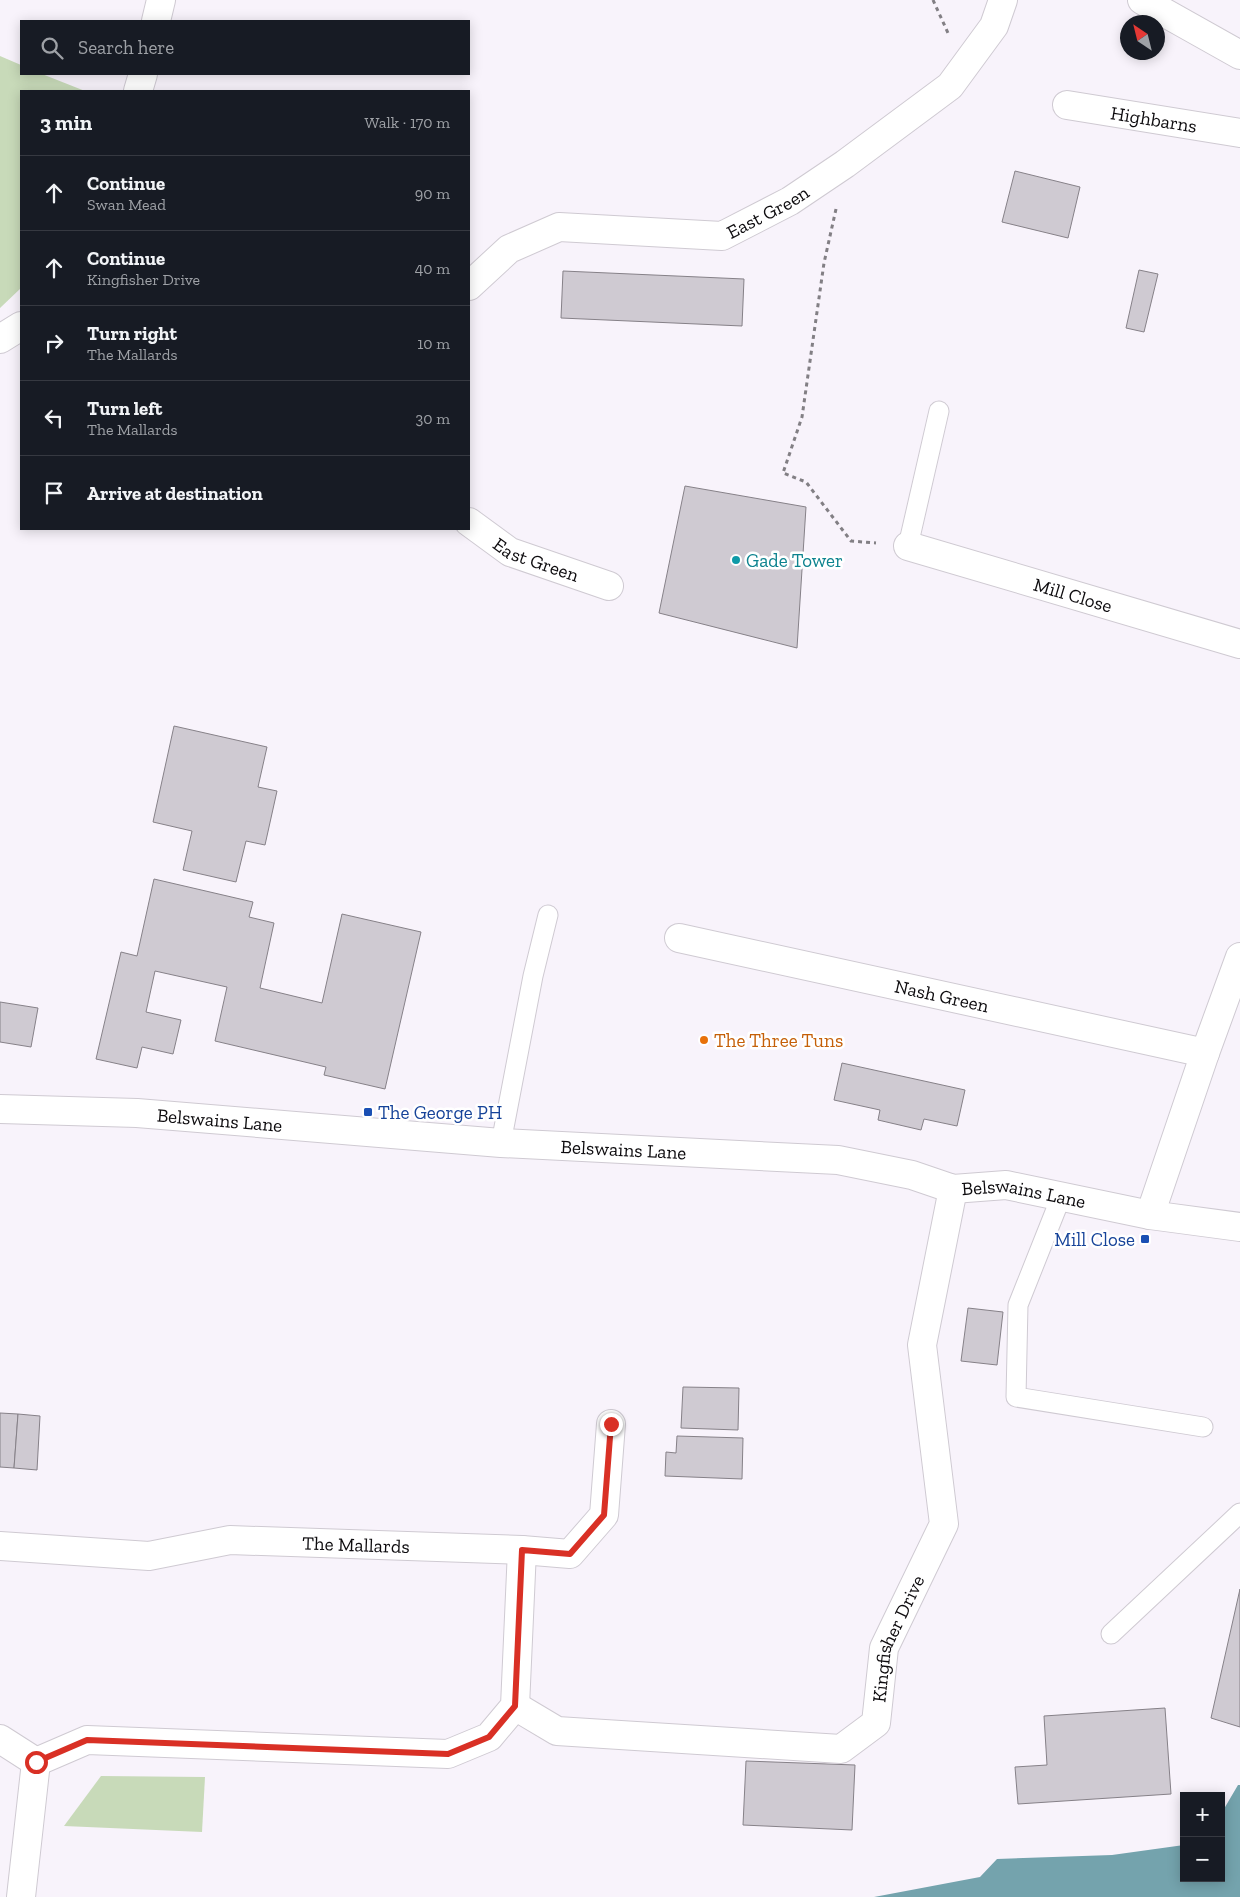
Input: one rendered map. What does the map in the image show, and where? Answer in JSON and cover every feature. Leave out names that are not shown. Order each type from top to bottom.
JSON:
[{"type":"street","points":[[156,20],[161,0]]},
{"type":"street","name":"East Green","points":[[470,285],[509,249],[559,227],[722,236],[790,201],[950,86],[994,26],[1003,0]]},
{"type":"street","points":[[1142,0],[1240,56]]},
{"type":"street","points":[[138,90],[143,75]]},
{"type":"street","name":"Highbarns","points":[[1067,105],[1240,133]]},
{"type":"street","points":[[0,339],[20,327]]},
{"type":"street","name":"East Green","points":[[470,523],[510,552],[609,586]]},
{"type":"street","name":"Mill Close","points":[[908,546],[1240,644]]},
{"type":"street","name":"Nash Green","points":[[679,938],[1205,1053]]},
{"type":"street","points":[[1150,1216],[1205,1053],[1240,957]]},
{"type":"street","name":"Belswains Lane","points":[[0,1109],[137,1113],[501,1143],[838,1160],[912,1175],[952,1189],[1006,1185],[1150,1216],[1240,1227]]},
{"type":"street","name":"Kingfisher Drive","points":[[515,1706],[557,1731],[841,1749],[876,1723],[884,1648],[944,1524],[922,1345],[952,1189]]},
{"type":"street","name":"The Mallards","points":[[0,1546],[149,1556],[230,1540],[522,1550],[570,1554],[604,1515],[611,1424]]},
{"type":"street","points":[[36,1762],[87,1740],[448,1754],[489,1737],[515,1706],[522,1550]]},
{"type":"street","points":[[0,1739],[36,1762]]},
{"type":"street","points":[[21,1897],[36,1762]]},
{"type":"lane","points":[[908,546],[939,411]]},
{"type":"lane","points":[[501,1143],[533,976],[548,914]]},
{"type":"lane","points":[[1061,1197],[1018,1305],[1016,1397],[1202,1427]]},
{"type":"lane","points":[[1110,1634],[1240,1513]]},
{"type":"path","points":[[844,164],[824,263],[802,417],[783,472],[806,482],[851,540],[908,546]]},
{"type":"green space","points":[[0,56],[20,65],[20,75],[45,75],[82,90],[20,90],[20,289],[0,308]]},
{"type":"green space","points":[[101,1776],[205,1777],[202,1832],[64,1826]]},
{"type":"water","points":[[1238,1785],[1240,1785],[1240,1897],[874,1897],[980,1877],[997,1859],[1112,1855],[1180,1846],[1180,1882],[1225,1882],[1225,1807]]},
{"type":"building","points":[[1015,171],[1080,187],[1068,238],[1002,222]]},
{"type":"building","points":[[1139,270],[1158,274],[1144,332],[1126,328]]},
{"type":"building","points":[[563,271],[744,279],[742,326],[561,318]]},
{"type":"building","name":"Gade Tower","points":[[685,486],[806,507],[797,648],[659,613]]},
{"type":"building","points":[[174,726],[267,747],[258,787],[277,791],[265,845],[246,841],[236,882],[183,870],[192,831],[153,822]]},
{"type":"building","points":[[154,879],[253,902],[249,917],[274,923],[260,988],[322,1003],[342,914],[421,932],[385,1089],[324,1075],[326,1067],[215,1041],[227,987],[155,971],[146,1012],[181,1020],[173,1054],[142,1047],[137,1068],[96,1059],[121,952],[137,956]]},
{"type":"building","points":[[0,1002],[38,1008],[31,1047],[0,1042]]},
{"type":"building","points":[[842,1063],[965,1090],[957,1126],[924,1119],[921,1130],[878,1120],[880,1110],[834,1100]]},
{"type":"building","points":[[968,1308],[1003,1312],[997,1365],[961,1361]]},
{"type":"building","points":[[683,1387],[739,1388],[738,1430],[681,1428]]},
{"type":"building","points":[[0,1413],[18,1414],[14,1468],[0,1467]]},
{"type":"building","points":[[18,1414],[40,1416],[37,1470],[14,1468]]},
{"type":"building","points":[[677,1436],[743,1438],[742,1479],[665,1476],[666,1452],[676,1453]]},
{"type":"building","points":[[1240,1589],[1240,1727],[1211,1718]]},
{"type":"building","points":[[1165,1708],[1171,1794],[1018,1804],[1015,1767],[1047,1765],[1044,1716]]},
{"type":"building","points":[[746,1761],[855,1765],[852,1830],[743,1825]]},
{"type":"place","name":"Gade Tower","points":[[736,560]]},
{"type":"place","name":"The Three Tuns","points":[[704,1040]]},
{"type":"place","name":"The George PH","points":[[368,1112]]},
{"type":"place","name":"Mill Close","points":[[1145,1239]]},
{"type":"route","points":[[36,1762],[87,1740],[448,1754],[489,1737],[515,1706],[522,1550],[570,1554],[604,1515],[611,1424]]}]
